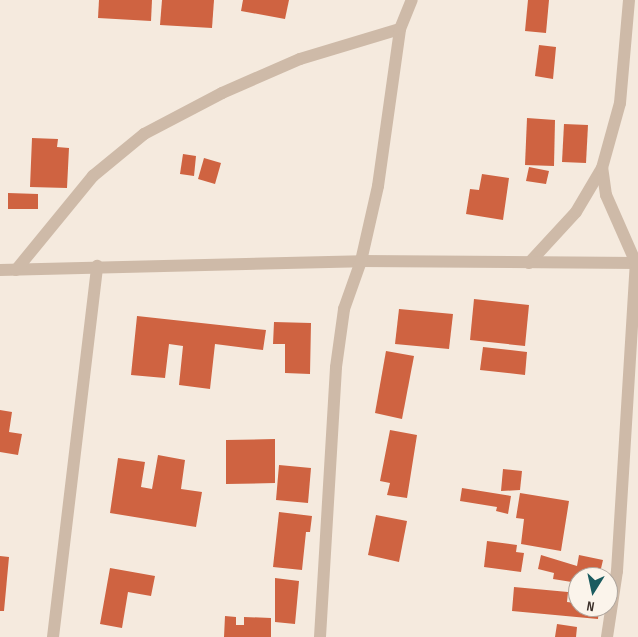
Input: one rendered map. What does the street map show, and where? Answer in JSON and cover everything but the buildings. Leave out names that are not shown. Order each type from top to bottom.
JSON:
[{"type":"street","points":[[320,637],[336,367],[344,308],[361,261],[378,186],[400,29],[412,0]]},
{"type":"street","points":[[529,262],[576,212],[602,168],[620,103],[629,0]]},
{"type":"street","points":[[16,270],[93,176],[144,134],[222,93],[300,59],[400,29]]},
{"type":"street","points":[[602,168],[606,195],[637,263],[617,571],[607,637]]},
{"type":"street","points":[[0,270],[97,266],[361,261],[637,263]]},
{"type":"street","points":[[53,637],[97,266]]}]
